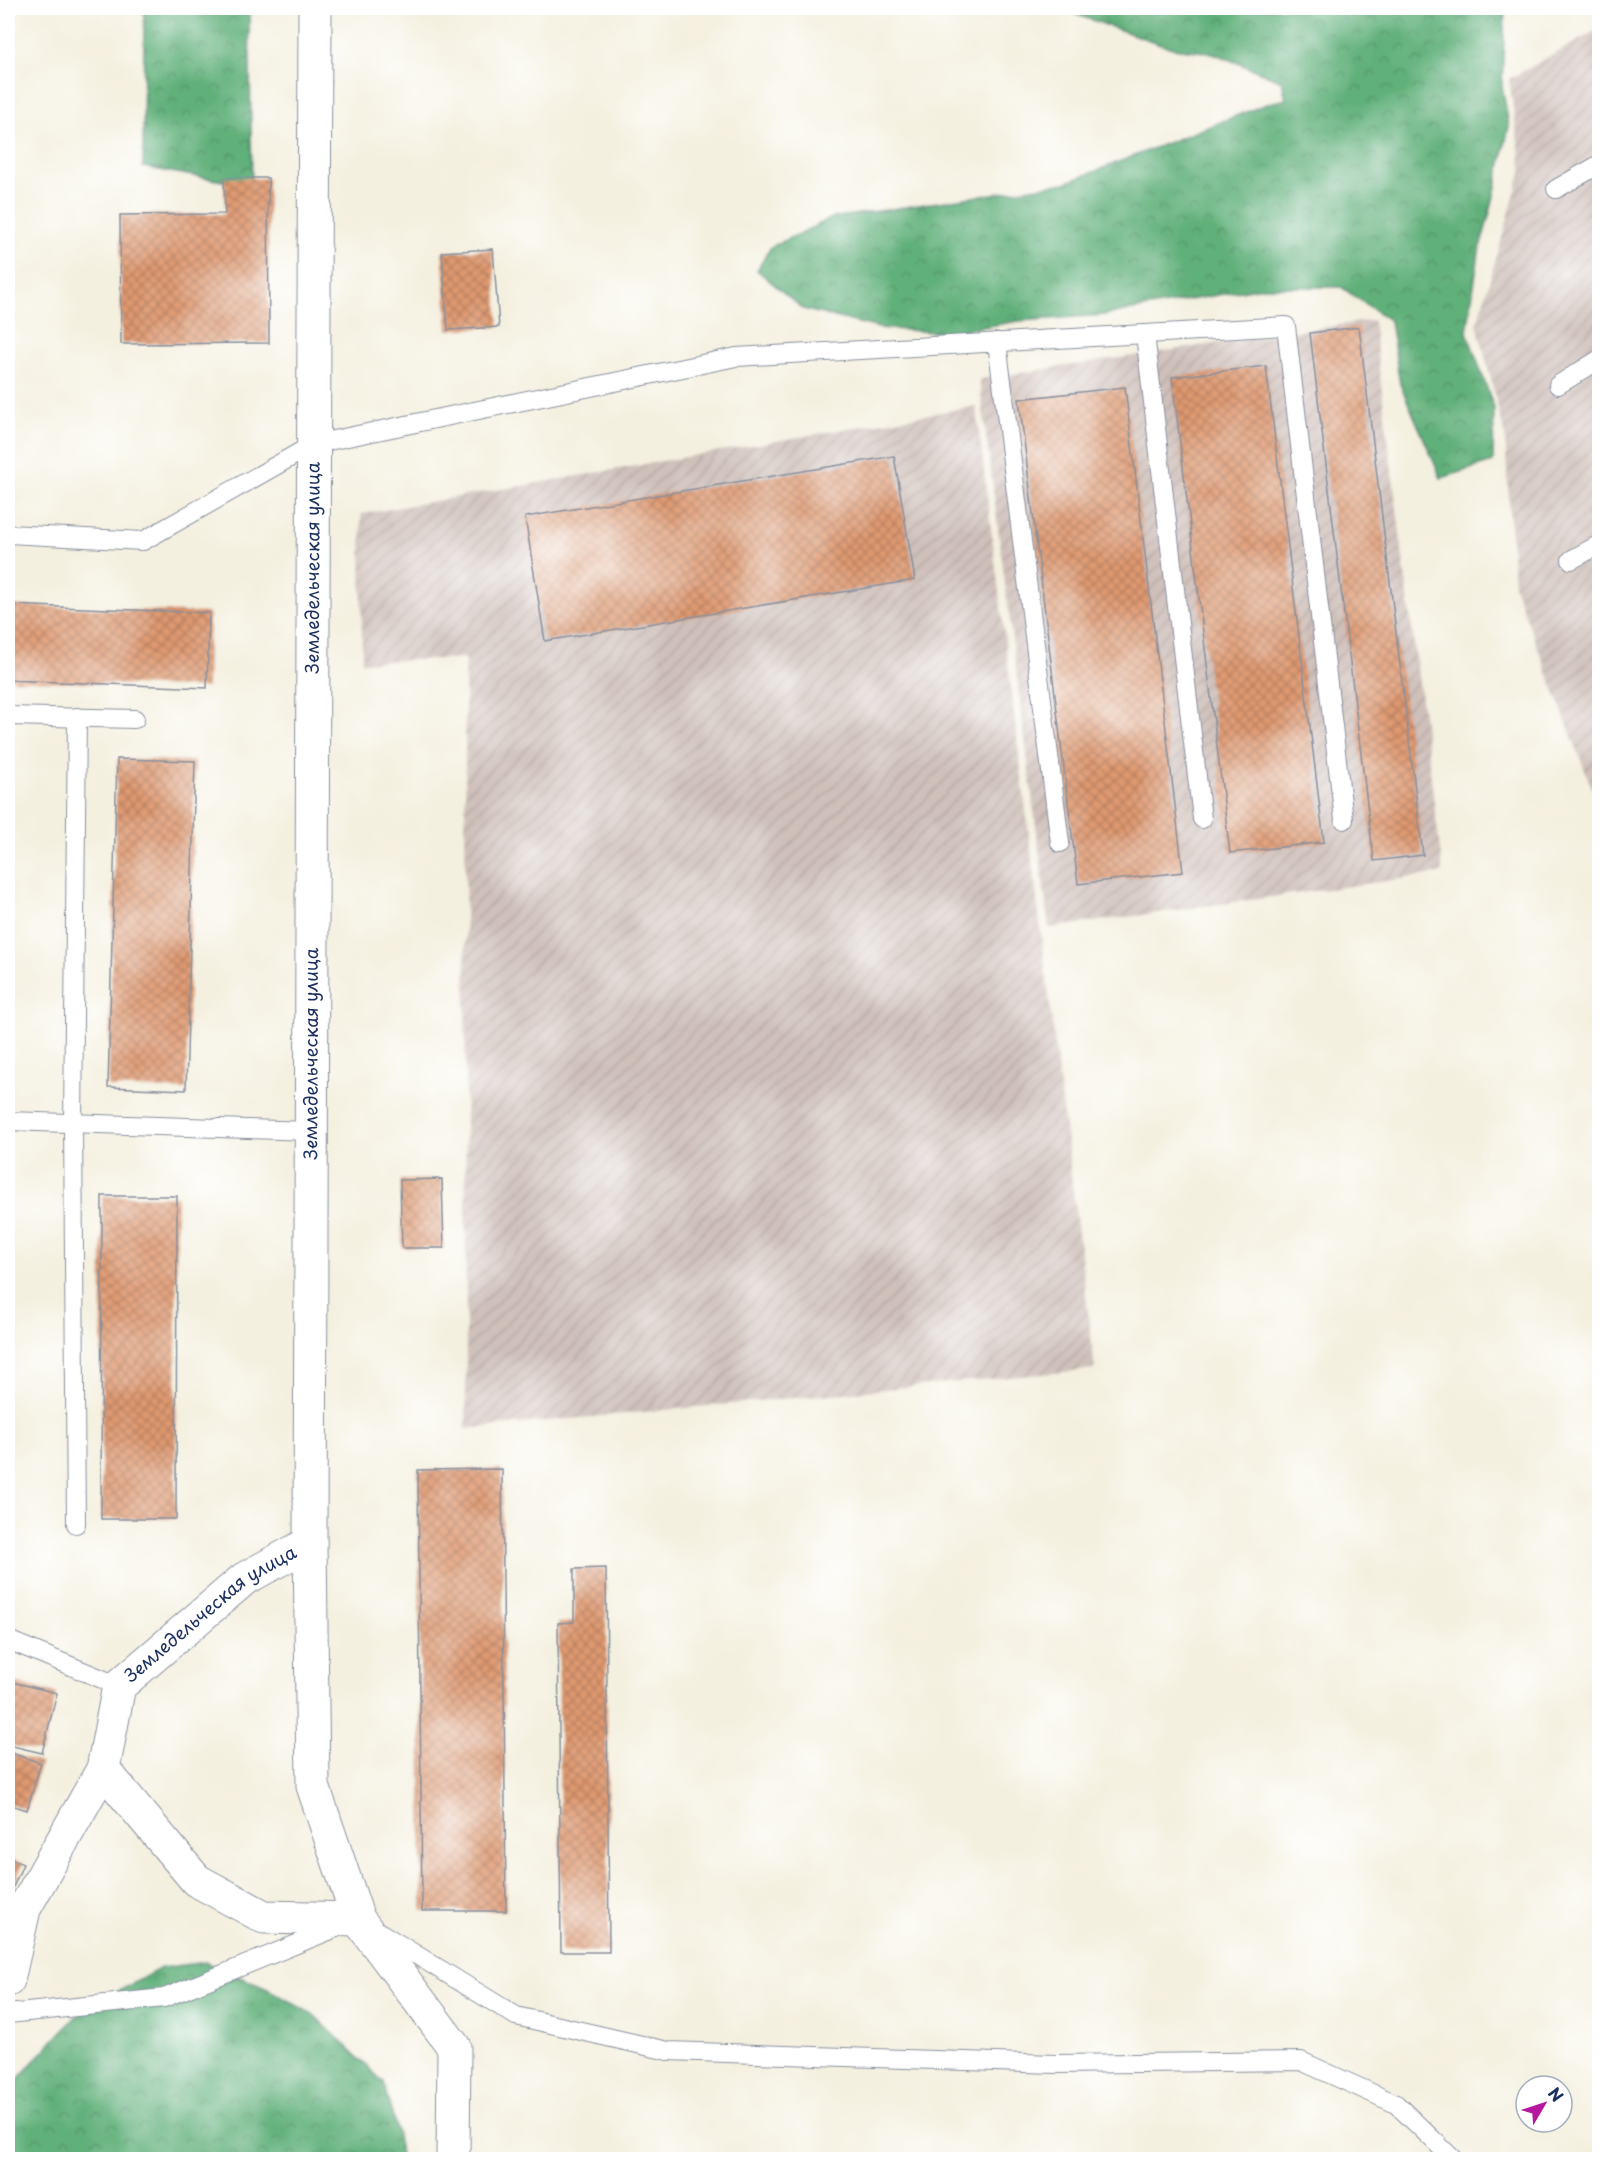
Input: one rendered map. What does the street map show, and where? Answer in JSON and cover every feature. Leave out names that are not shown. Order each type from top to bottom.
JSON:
[{"type":"street","name":"Земледельческая улица","points":[[8,1980],[24,1909],[103,1769],[119,1686],[244,1579],[310,1544],[315,8]]},
{"type":"street","points":[[310,1544],[313,1786],[358,1919],[454,2047],[453,2160]]},
{"type":"street","points":[[103,1769],[196,1880],[264,1917],[358,1919]]},
{"type":"lane","points":[[1556,189],[1599,164]]},
{"type":"lane","points":[[8,534],[143,541],[314,444],[736,357],[1286,326],[1344,820]]},
{"type":"lane","points":[[1145,334],[1202,819]]},
{"type":"lane","points":[[997,342],[1060,843]]},
{"type":"lane","points":[[1558,385],[1599,359]]},
{"type":"lane","points":[[1571,560],[1599,544]]},
{"type":"lane","points":[[8,716],[135,719]]},
{"type":"lane","points":[[76,1524],[73,1123],[77,717]]},
{"type":"lane","points":[[8,1121],[311,1131]]},
{"type":"lane","points":[[8,1640],[119,1686]]},
{"type":"lane","points":[[8,2014],[164,1998],[358,1919],[516,2016],[668,2051],[1056,2064],[1301,2061],[1396,2104],[1454,2160]]},
{"type":"shaded area","points":[[1599,29],[1599,807],[1514,586],[1505,436],[1477,324],[1522,169],[1509,79]]},
{"type":"shaded area","points":[[1373,320],[1443,873],[1049,928],[979,379]]},
{"type":"shaded area","points":[[976,406],[1095,1369],[466,1429],[465,658],[362,662],[361,514]]},
{"type":"green space","points":[[144,8],[249,8],[252,186],[143,167]]},
{"type":"green space","points":[[1072,8],[1505,8],[1502,86],[1509,126],[1479,252],[1467,332],[1494,408],[1493,462],[1441,478],[1400,384],[1390,321],[1341,287],[1263,287],[1104,315],[1019,321],[946,333],[879,328],[803,309],[757,270],[771,247],[832,218],[1065,183],[1269,103],[1286,99],[1282,81],[1213,53],[1172,48],[1074,14]]},
{"type":"green space","points":[[205,1962],[268,1989],[314,2015],[383,2082],[396,2129],[401,2159],[8,2160],[8,2097],[15,2082],[79,2013],[161,1968]]},
{"type":"building","points":[[224,178],[268,178],[269,343],[121,344],[120,215],[225,214]]},
{"type":"building","points":[[493,249],[499,327],[448,330],[442,252]]},
{"type":"building","points":[[1359,327],[1423,855],[1374,861],[1310,333]]},
{"type":"building","points":[[1266,366],[1324,842],[1230,853],[1172,377]]},
{"type":"building","points":[[1125,387],[1183,872],[1078,884],[1019,399]]},
{"type":"building","points":[[894,456],[915,580],[545,641],[525,517]]},
{"type":"building","points":[[8,605],[209,613],[207,688],[8,680]]},
{"type":"building","points":[[117,759],[195,761],[186,1090],[108,1087]]},
{"type":"building","points":[[442,1179],[444,1248],[402,1248],[400,1180]]},
{"type":"building","points":[[102,1196],[177,1196],[176,1519],[101,1519]]},
{"type":"building","points":[[502,1469],[506,1911],[422,1911],[418,1470]]},
{"type":"building","points":[[606,1568],[609,1952],[561,1952],[558,1623],[574,1622],[574,1569]]},
{"type":"building","points":[[8,1681],[57,1693],[42,1753],[8,1745]]},
{"type":"building","points":[[8,1752],[41,1763],[27,1810],[8,1804]]},
{"type":"building","points":[[8,1857],[23,1864],[8,1899]]}]
